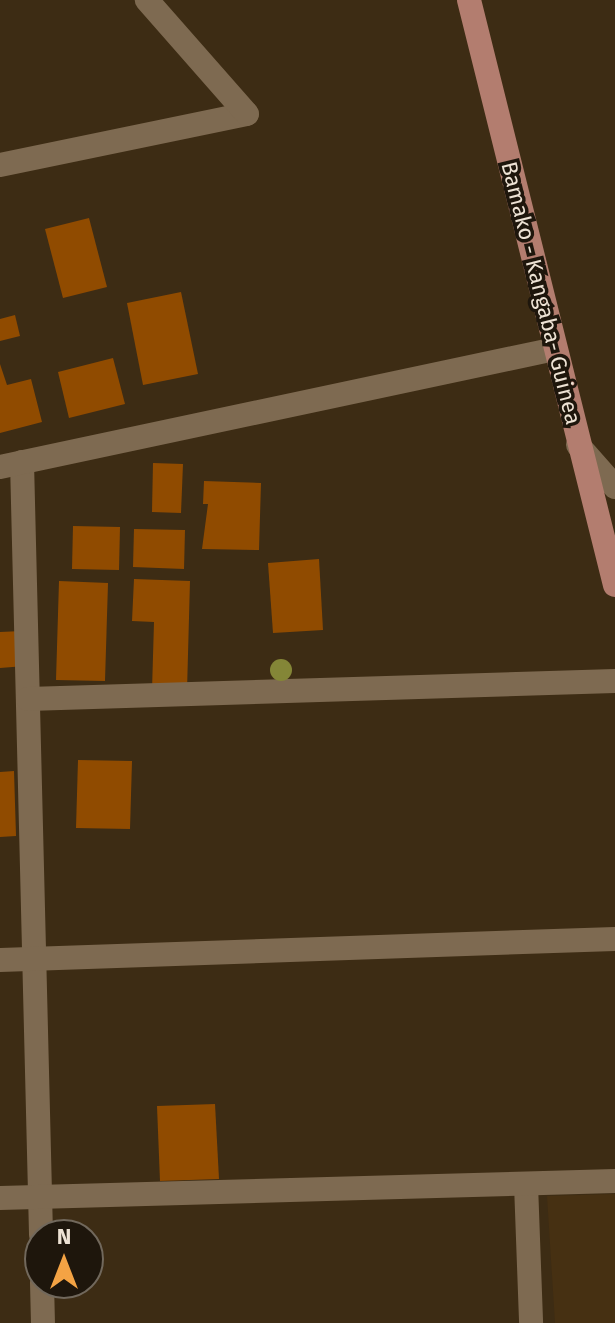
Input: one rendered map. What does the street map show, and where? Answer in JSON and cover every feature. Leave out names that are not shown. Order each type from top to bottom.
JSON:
[{"type":"main road","name":"Bamako - Kangaba- Guinea","points":[[469,0],[615,585]]},
{"type":"street","points":[[0,165],[247,114],[147,0]]},
{"type":"street","points":[[41,1219],[28,699],[11,464],[555,349]]},
{"type":"street","points":[[578,445],[615,487]]},
{"type":"street","points":[[28,699],[615,681]]},
{"type":"street","points":[[0,960],[615,939]]},
{"type":"street","points":[[0,1198],[615,1181]]},
{"type":"street","points":[[526,1184],[531,1323]]},
{"type":"street","points":[[42,1299],[43,1323]]},
{"type":"shaded area","points":[[615,1194],[615,1323],[555,1323],[547,1196]]},
{"type":"building","points":[[89,218],[107,287],[63,298],[45,229]]},
{"type":"building","points":[[181,292],[198,374],[143,385],[127,303]]},
{"type":"building","points":[[15,315],[20,336],[0,341],[0,319]]},
{"type":"building","points":[[113,358],[125,404],[69,418],[58,372]]},
{"type":"building","points":[[0,364],[7,385],[31,379],[42,422],[0,433]]},
{"type":"building","points":[[153,463],[183,464],[181,513],[152,512]]},
{"type":"building","points":[[204,481],[261,483],[259,550],[202,549],[208,504],[203,504]]},
{"type":"building","points":[[73,526],[120,527],[119,570],[72,569]]},
{"type":"building","points":[[134,529],[185,530],[184,569],[133,567]]},
{"type":"building","points":[[319,559],[323,630],[273,633],[268,563]]},
{"type":"building","points":[[134,579],[190,581],[187,691],[152,690],[154,622],[132,621]]},
{"type":"building","points":[[59,581],[108,583],[105,681],[56,680]]},
{"type":"building","points":[[22,631],[25,666],[0,668],[0,632]]},
{"type":"building","points":[[78,760],[132,761],[130,829],[76,828]]},
{"type":"building","points":[[14,771],[16,836],[0,837],[0,772]]},
{"type":"building","points":[[215,1104],[219,1179],[160,1181],[157,1106]]}]
